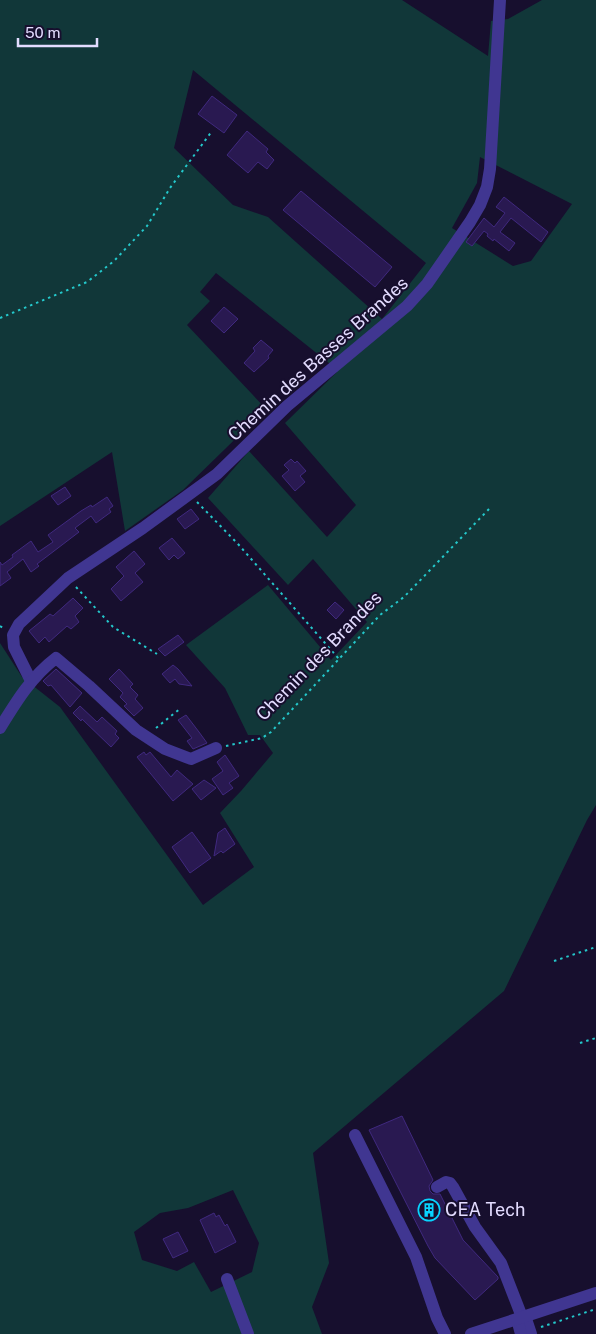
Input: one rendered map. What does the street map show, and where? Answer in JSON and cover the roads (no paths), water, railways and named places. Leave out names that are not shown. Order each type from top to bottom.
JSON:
[{"type":"street","name":"Chemin des Basses Brandes","points":[[31,681],[14,647],[13,635],[19,624],[68,578],[143,528],[217,474],[287,406],[407,306],[427,284],[470,222],[480,205],[487,187],[490,169],[500,0]]},
{"type":"street","points":[[0,728],[31,681],[56,658],[136,730],[165,749],[191,759],[216,748]]},
{"type":"street","points":[[355,1135],[416,1257],[437,1318],[445,1334]]},
{"type":"street","points":[[437,1187],[446,1182],[450,1183],[475,1227],[501,1264],[527,1333]]},
{"type":"street","points":[[227,1279],[248,1334]]},
{"type":"street","points":[[470,1334],[521,1317],[548,1305],[596,1293]]},
{"type":"place","name":"CEA Tech","points":[[429,1210]]}]
